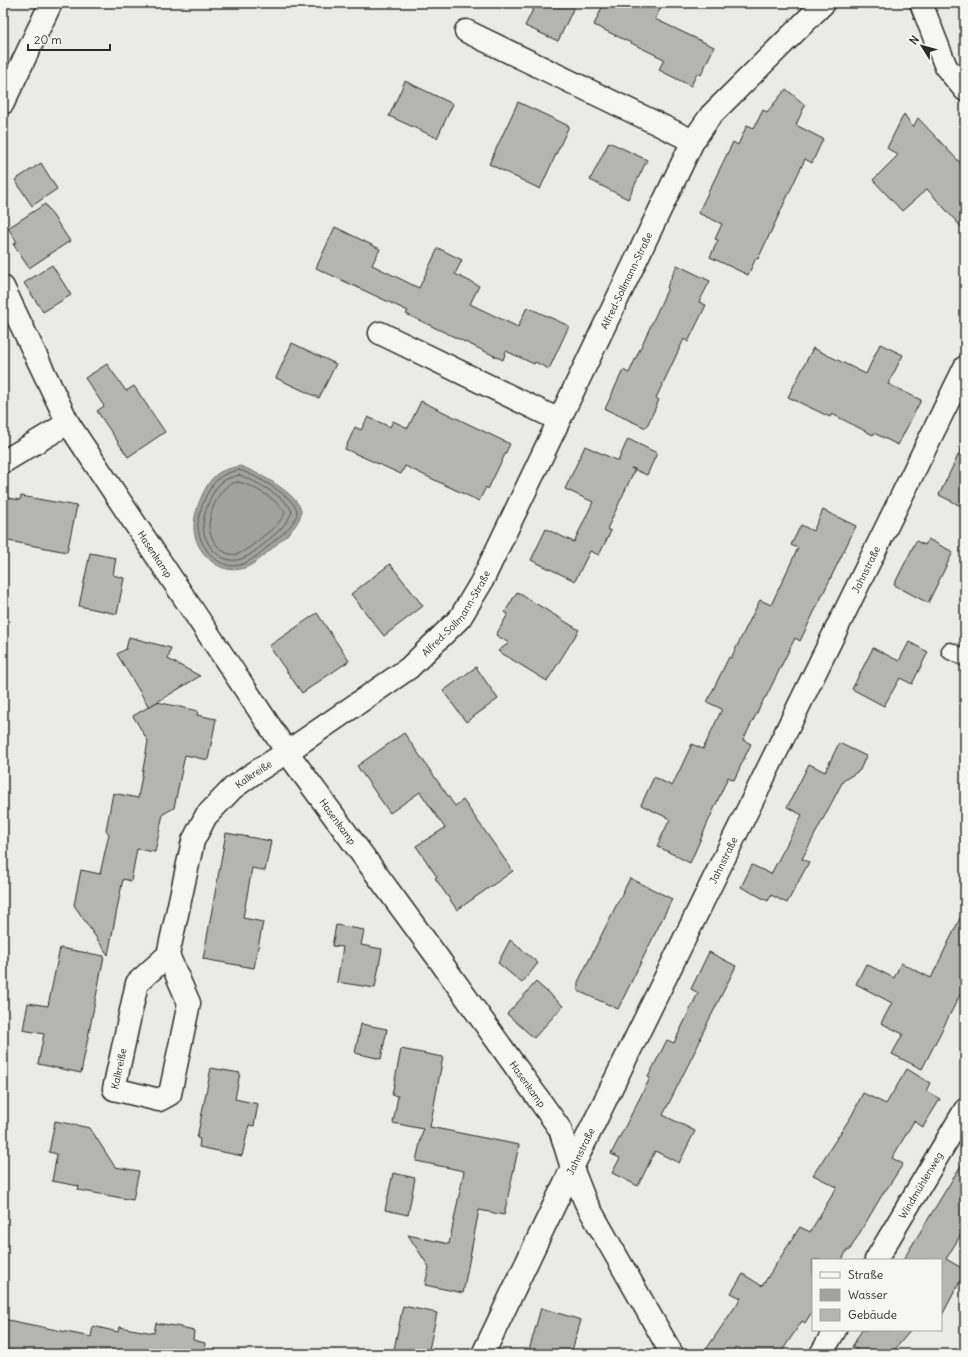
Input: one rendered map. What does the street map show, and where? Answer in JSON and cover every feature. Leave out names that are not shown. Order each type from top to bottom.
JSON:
[{"type":"street","points":[[3,103],[51,3]]},
{"type":"street","name":"Alfred-Sollmann-Straße","points":[[287,752],[409,668],[460,618],[481,584],[693,141],[711,114],[824,3]]},
{"type":"street","points":[[921,3],[946,67],[965,90]]},
{"type":"street","points":[[466,31],[693,141]]},
{"type":"street","name":"Hasenkamp","points":[[3,287],[68,423],[287,752],[433,951],[560,1129],[572,1168],[585,1201],[672,1354]]},
{"type":"street","points":[[380,333],[559,420]]},
{"type":"street","name":"Jahnstraße","points":[[482,1354],[965,367]]},
{"type":"street","points":[[3,462],[68,423]]},
{"type":"street","name":"Kalkreiße","points":[[168,955],[189,1003],[170,1094],[159,1100],[114,1089],[137,983],[168,955],[193,841],[206,816],[233,788],[287,752]]},
{"type":"street","name":"Windmühlenweg","points":[[877,1259],[965,1110]]},
{"type":"street","points":[[821,1354],[834,1331]]},
{"type":"lane","points":[[950,651],[965,658]]},
{"type":"water","points":[[240,466],[276,484],[293,498],[299,505],[301,512],[299,520],[292,529],[267,553],[248,566],[235,570],[226,569],[217,565],[203,552],[195,535],[194,520],[204,490],[213,478],[222,471]]},
{"type":"building","points":[[536,3],[576,3],[558,41],[525,26]]},
{"type":"building","points":[[604,3],[663,3],[655,19],[714,47],[701,75],[697,73],[691,86],[659,70],[664,59],[594,25]]},
{"type":"building","points":[[405,81],[453,104],[437,138],[389,116]]},
{"type":"building","points":[[786,89],[805,105],[796,125],[823,139],[812,163],[805,159],[758,259],[756,258],[748,275],[710,257],[718,240],[715,239],[722,224],[698,213],[733,142],[738,145],[747,125],[754,128],[763,110],[767,112]]},
{"type":"building","points":[[518,102],[569,126],[540,189],[489,164]]},
{"type":"building","points":[[904,114],[913,127],[918,118],[965,168],[965,231],[927,189],[902,211],[873,180],[898,155],[887,148]]},
{"type":"building","points":[[609,142],[647,160],[628,199],[590,180]]},
{"type":"building","points":[[41,163],[57,189],[32,206],[15,180]]},
{"type":"building","points":[[45,204],[70,241],[29,268],[13,244],[17,242],[8,228]]},
{"type":"building","points":[[335,227],[380,249],[372,265],[419,288],[438,248],[462,260],[455,274],[479,286],[470,304],[518,327],[527,307],[569,326],[549,369],[506,351],[503,360],[406,314],[408,311],[316,268]]},
{"type":"building","points":[[52,265],[71,295],[43,312],[24,283]]},
{"type":"building","points":[[677,265],[710,281],[699,302],[706,305],[688,342],[684,339],[656,398],[659,400],[646,428],[605,409],[623,370],[629,373]]},
{"type":"building","points":[[292,343],[336,364],[319,398],[276,378]]},
{"type":"building","points":[[880,344],[903,355],[888,384],[921,400],[898,445],[874,433],[873,435],[832,414],[830,417],[788,397],[813,348],[866,374]]},
{"type":"building","points":[[107,364],[126,391],[134,386],[165,432],[128,457],[97,411],[104,406],[85,378]]},
{"type":"building","points":[[421,401],[510,444],[488,489],[486,487],[479,501],[405,466],[401,474],[345,449],[355,427],[361,430],[368,417],[390,427],[393,421],[408,428]]},
{"type":"building","points":[[628,439],[657,453],[647,475],[635,470],[607,529],[611,531],[599,555],[590,551],[575,581],[531,560],[546,529],[574,542],[593,502],[565,489],[585,446],[618,461]]},
{"type":"building","points":[[965,441],[965,508],[939,495]]},
{"type":"building","points":[[21,496],[77,506],[67,552],[3,540],[3,497],[20,500]]},
{"type":"building","points":[[823,510],[856,526],[800,641],[795,638],[743,740],[751,744],[734,780],[728,777],[690,863],[657,846],[670,819],[641,805],[654,777],[672,786],[692,744],[703,749],[722,709],[707,702],[729,657],[731,658],[760,600],[771,605],[798,548],[791,545],[801,525],[813,531]]},
{"type":"building","points":[[928,539],[953,552],[928,603],[894,585],[916,541],[925,545]]},
{"type":"building","points":[[90,553],[116,558],[113,575],[124,578],[117,614],[79,606]]},
{"type":"building","points":[[390,564],[423,606],[384,636],[351,594]]},
{"type":"building","points":[[517,592],[579,630],[547,681],[498,651],[509,643],[496,635],[508,614],[505,612]]},
{"type":"building","points":[[317,613],[349,661],[302,693],[269,646]]},
{"type":"building","points":[[129,637],[171,648],[168,659],[200,676],[149,707],[117,654],[126,649]]},
{"type":"building","points":[[909,642],[928,652],[912,684],[900,678],[884,706],[852,689],[873,648],[899,661]]},
{"type":"building","points":[[476,667],[498,699],[466,722],[443,691]]},
{"type":"building","points":[[157,702],[198,711],[197,715],[216,719],[208,760],[185,755],[174,808],[163,814],[155,852],[137,849],[131,881],[123,879],[108,955],[74,905],[81,870],[100,874],[109,834],[106,830],[113,793],[138,798],[148,741],[133,716]]},
{"type":"building","points":[[404,733],[455,806],[463,800],[513,871],[457,910],[435,878],[437,877],[416,846],[445,828],[420,792],[390,813],[357,766]]},
{"type":"building","points":[[839,743],[866,756],[860,770],[843,781],[802,859],[809,862],[787,903],[771,895],[768,901],[741,887],[752,865],[771,874],[802,815],[787,807],[809,764],[825,772]]},
{"type":"building","points":[[226,833],[271,841],[265,871],[252,868],[243,918],[263,922],[254,968],[203,959]]},
{"type":"building","points":[[630,878],[672,899],[618,1009],[578,991],[578,982]]},
{"type":"building","points":[[965,908],[965,985],[922,1069],[892,1054],[903,1034],[881,1023],[892,1003],[856,984],[866,964],[894,978],[901,963],[931,978]]},
{"type":"building","points":[[336,925],[364,930],[361,945],[382,949],[375,988],[337,982],[343,947],[332,946]]},
{"type":"building","points":[[510,940],[538,963],[522,983],[498,963]]},
{"type":"building","points":[[60,948],[104,956],[81,1073],[38,1064],[44,1034],[23,1030],[28,1003],[48,1006]]},
{"type":"building","points":[[709,952],[736,966],[663,1115],[695,1131],[679,1163],[655,1151],[638,1186],[612,1173],[620,1158],[611,1154],[650,1078],[648,1077],[667,1040],[674,1043],[698,993],[691,989]]},
{"type":"building","points":[[536,982],[563,1006],[534,1038],[507,1014]]},
{"type":"building","points":[[361,1024],[387,1029],[381,1059],[355,1053]]},
{"type":"building","points":[[401,1049],[443,1057],[430,1127],[519,1145],[504,1215],[479,1210],[463,1293],[425,1285],[429,1267],[408,1235],[449,1244],[464,1171],[416,1161],[423,1129],[393,1123],[398,1096],[392,1095]]},
{"type":"building","points":[[211,1068],[240,1073],[235,1099],[258,1104],[254,1126],[249,1125],[242,1156],[199,1147],[200,1139],[197,1138]]},
{"type":"building","points":[[907,1069],[930,1083],[926,1091],[940,1099],[923,1127],[914,1121],[892,1158],[903,1164],[885,1190],[849,1251],[847,1250],[842,1259],[812,1259],[812,1312],[805,1323],[802,1321],[780,1354],[703,1354],[741,1298],[731,1293],[743,1274],[762,1286],[800,1227],[810,1232],[837,1187],[813,1175],[852,1115],[863,1093],[886,1104]]},
{"type":"building","points":[[55,1121],[90,1128],[115,1167],[139,1171],[133,1200],[78,1190],[79,1186],[52,1181],[57,1154],[49,1152]]},
{"type":"building","points":[[965,1159],[965,1228],[946,1259],[965,1270],[965,1272],[942,1315],[942,1259],[904,1259]]},
{"type":"building","points":[[393,1173],[415,1178],[408,1215],[385,1210]]},
{"type":"building","points":[[403,1306],[437,1313],[428,1354],[393,1354]]},
{"type":"building","points":[[541,1308],[581,1320],[571,1354],[528,1354]]},
{"type":"building","points":[[3,1319],[91,1337],[93,1326],[118,1332],[119,1327],[154,1333],[156,1323],[181,1327],[194,1331],[193,1340],[205,1343],[204,1354],[26,1354],[3,1349]]},
{"type":"building","points":[[861,1331],[910,1331],[891,1354],[864,1354],[852,1347]]}]
